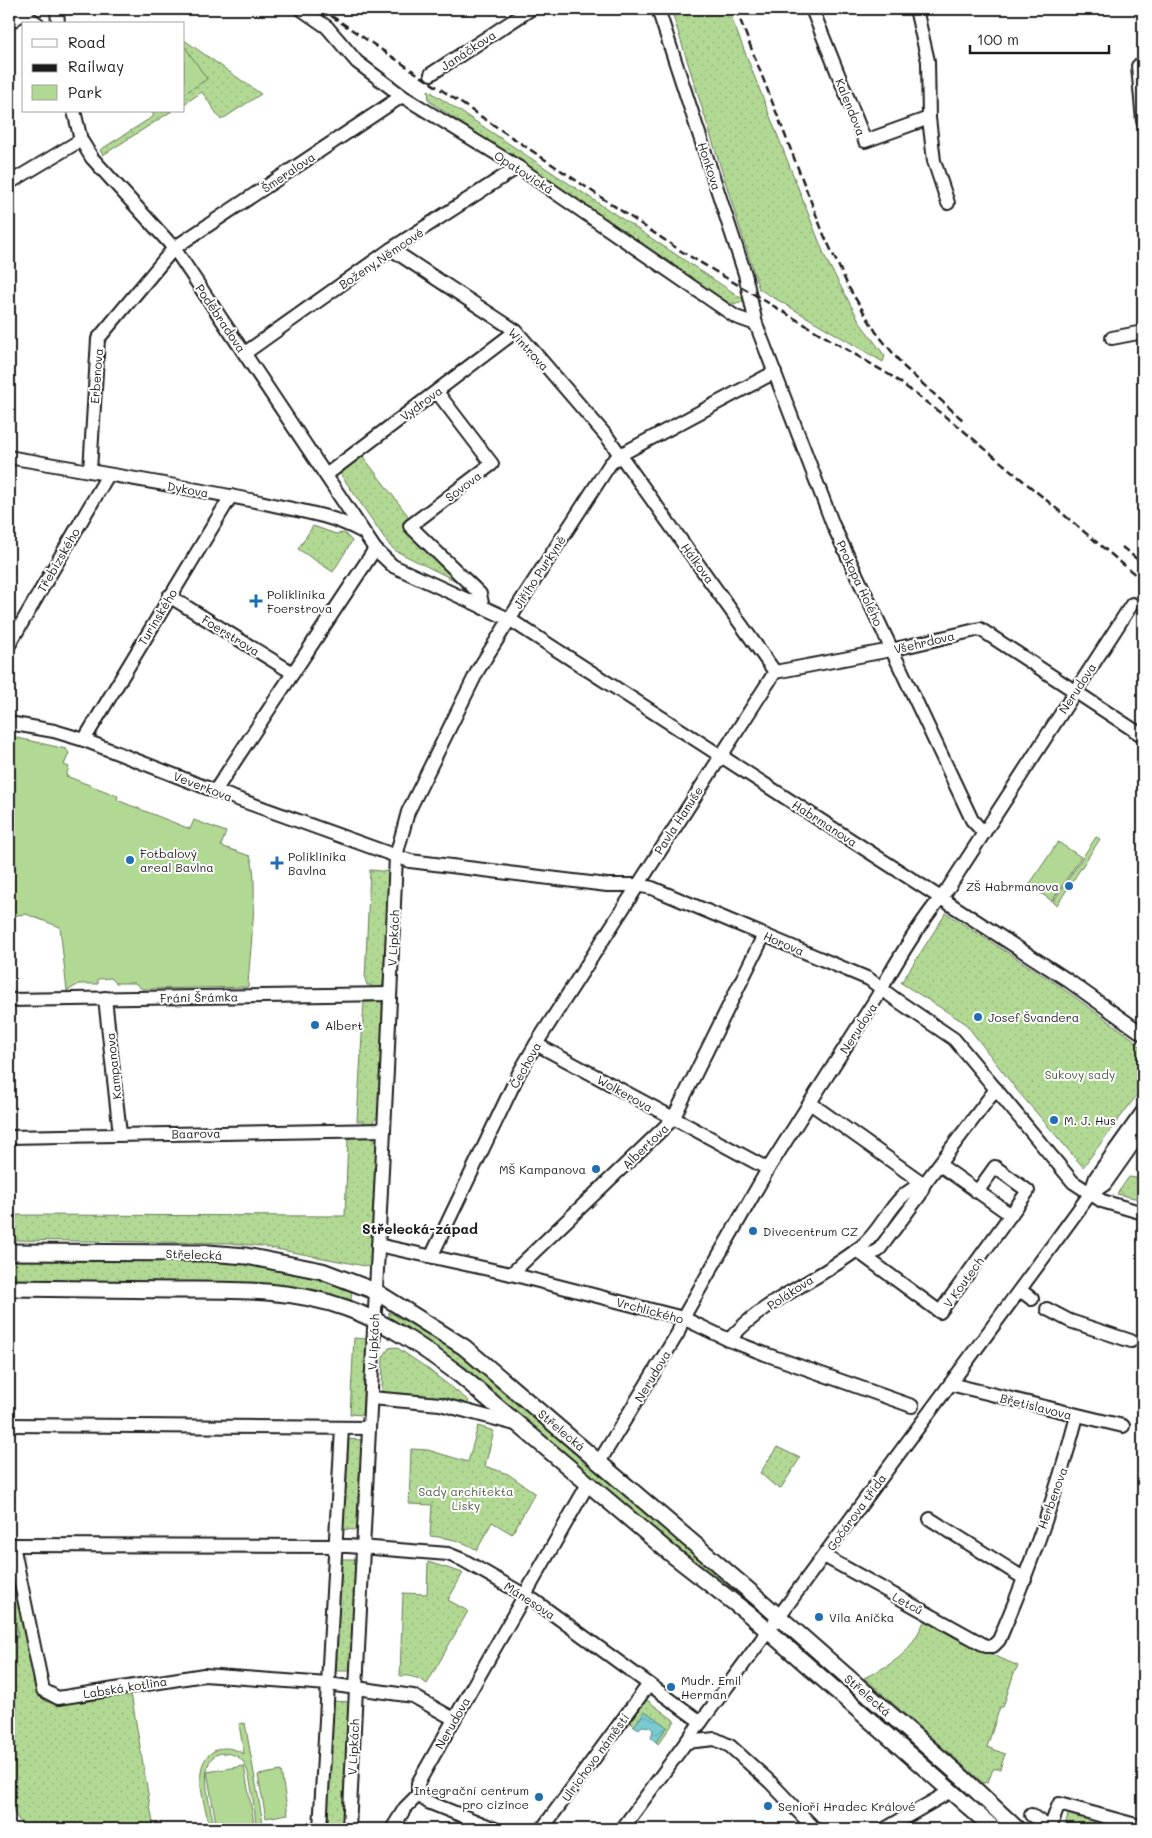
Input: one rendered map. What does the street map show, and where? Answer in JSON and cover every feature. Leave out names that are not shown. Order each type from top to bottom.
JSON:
[{"type":"main road","name":"Střelecká","points":[[9,1252],[198,1253],[246,1256],[322,1271],[375,1291],[464,1347],[957,1773],[1017,1829]]},
{"type":"main road","name":"Střelecká","points":[[9,1288],[244,1290],[296,1295],[346,1308],[374,1320],[428,1352],[520,1425],[588,1484],[768,1631],[994,1829]]},
{"type":"street","points":[[57,9],[58,22]]},
{"type":"street","name":"Opatovická","points":[[301,9],[327,27],[357,62],[402,96],[518,167],[736,317],[756,324]]},
{"type":"street","name":"Janáčkova","points":[[431,74],[531,9]]},
{"type":"street","name":"Honkova","points":[[658,9],[745,274],[756,324]]},
{"type":"street","name":"Kalendova","points":[[812,9],[865,141],[929,118]]},
{"type":"street","points":[[916,9],[928,61],[929,118],[934,161],[948,203]]},
{"type":"street","points":[[9,23],[23,10],[36,22]]},
{"type":"street","points":[[1143,66],[1138,66],[1143,121]]},
{"type":"street","name":"Šmeralova","points":[[174,248],[402,96]]},
{"type":"street","name":"Poděbradova","points":[[74,112],[80,140],[105,174],[174,248],[375,549],[393,566],[483,608]]},
{"type":"street","points":[[9,183],[80,140]]},
{"type":"street","name":"Boženy Němcové","points":[[245,353],[391,250],[518,167]]},
{"type":"street","name":"Erbenova","points":[[90,471],[98,339],[174,248]]},
{"type":"street","name":"Wintrova","points":[[391,250],[516,331],[608,438],[620,455]]},
{"type":"street","name":"Prokopa Holého","points":[[756,324],[833,525],[890,650],[972,820],[984,833]]},
{"type":"street","name":"Vydrova","points":[[326,475],[516,331]]},
{"type":"street","points":[[1112,338],[1143,332]]},
{"type":"street","name":"Jiřího Purkyně","points":[[396,856],[408,812],[478,670],[610,464],[620,455],[775,372]]},
{"type":"street","name":"Sovova","points":[[437,392],[492,464],[410,526],[480,594],[483,608]]},
{"type":"street","name":"Hálkova","points":[[620,455],[775,672]]},
{"type":"street","name":"Dykova","points":[[9,457],[231,496],[328,517],[344,522],[364,532]]},
{"type":"street","name":"Třebízského","points":[[9,645],[108,475]]},
{"type":"street","name":"Turinského","points":[[84,740],[169,596],[231,496]]},
{"type":"street","points":[[215,790],[375,549]]},
{"type":"street","name":"Foerstrova","points":[[169,596],[293,674]]},
{"type":"street","name":"Nerudova","points":[[599,1462],[678,1334],[683,1318],[768,1169],[882,988],[1132,604]]},
{"type":"street","name":"Habrmanova","points":[[483,608],[509,619],[941,897],[1142,1030]]},
{"type":"street","name":"Všehrdova","points":[[775,672],[890,650],[980,629],[1143,736]]},
{"type":"street","points":[[720,755],[775,672]]},
{"type":"street","name":"Veverkova","points":[[9,723],[54,731],[84,740],[396,856]]},
{"type":"street","name":"Pavla Hanuše","points":[[636,885],[720,755]]},
{"type":"street","name":"Horova","points":[[396,856],[410,861],[597,884],[636,885],[652,888],[870,979],[954,1038],[1073,1182],[1090,1194]]},
{"type":"street","name":"V Lipkách","points":[[349,1829],[396,856]]},
{"type":"street","name":"Čechova","points":[[432,1255],[515,1082],[536,1044],[636,885]]},
{"type":"street","name":"Albertova","points":[[511,1274],[673,1119],[764,935]]},
{"type":"street","name":"Fráni Šrámka","points":[[9,1000],[390,994]]},
{"type":"street","name":"Kampanova","points":[[105,998],[120,1134]]},
{"type":"street","name":"Wolkerova","points":[[536,1044],[768,1169]]},
{"type":"street","points":[[856,1250],[870,1254],[878,1251],[920,1195],[924,1184],[996,1089]]},
{"type":"street","points":[[810,1103],[924,1184]]},
{"type":"street","name":"Gočárova třída","points":[[622,1829],[1090,1194],[1096,1177],[1143,1111]]},
{"type":"street","name":"Baarova","points":[[9,1137],[384,1130]]},
{"type":"street","name":"Gočárova třída","points":[[1090,1194],[1105,1184],[1143,1130]]},
{"type":"street","points":[[940,1165],[1011,1215]]},
{"type":"street","name":"V Koutech","points":[[856,1250],[940,1312],[1028,1191],[995,1167],[977,1192]]},
{"type":"street","points":[[1090,1194],[1118,1207],[1143,1213]]},
{"type":"street","name":"Vrchlického","points":[[378,1245],[432,1255],[683,1318],[730,1340],[912,1406]]},
{"type":"street","name":"Polákova","points":[[730,1340],[750,1318],[856,1250]]},
{"type":"street","points":[[1020,1290],[1032,1299]]},
{"type":"street","points":[[1047,1309],[1070,1321],[1131,1341]]},
{"type":"street","name":"Břetislavova","points":[[950,1384],[1123,1426]]},
{"type":"street","name":"Střelecká","points":[[371,1398],[440,1404],[520,1425]]},
{"type":"street","name":"Herbenova","points":[[993,1646],[999,1640],[1025,1579],[1065,1460],[1077,1416]]},
{"type":"street","points":[[9,1425],[369,1428]]},
{"type":"street","points":[[320,1829],[342,1428]]},
{"type":"street","name":"Nerudova","points":[[392,1829],[405,1808],[418,1795],[418,1783],[588,1484]]},
{"type":"street","points":[[930,1519],[1025,1579]]},
{"type":"street","name":"Labská kotlina","points":[[334,1547],[11,1545],[43,1690],[51,1696],[58,1698],[204,1675],[328,1684],[413,1696],[454,1719]]},
{"type":"street","name":"Mánesova","points":[[334,1547],[362,1547],[448,1554],[463,1560],[525,1595],[701,1722]]},
{"type":"street","name":"Letců","points":[[824,1556],[986,1646],[993,1646]]},
{"type":"street","name":"Ulrichovo náměstí","points":[[542,1829],[649,1684]]},
{"type":"street","points":[[686,1742],[715,1740],[730,1746],[770,1782],[815,1829]]},
{"type":"street","points":[[418,1795],[428,1802],[495,1829]]},
{"type":"street","points":[[885,1829],[944,1795]]},
{"type":"street","points":[[1031,1815],[1050,1828],[1058,1804],[1143,1827]]},
{"type":"green space","points":[[671,9],[728,9],[826,259],[861,324],[885,356],[883,362],[759,289]]},
{"type":"green space","points":[[185,41],[261,94],[221,120],[202,92],[185,103]]},
{"type":"green space","points":[[185,47],[207,79],[185,93]]},
{"type":"green space","points":[[428,90],[746,301],[728,305],[429,101]]},
{"type":"green space","points":[[152,112],[170,112],[103,155],[100,150],[154,116]]},
{"type":"green space","points":[[362,455],[409,517],[480,583],[474,590],[396,551],[390,546],[339,472]]},
{"type":"green space","points":[[313,526],[336,534],[344,533],[352,541],[333,572],[298,549]]},
{"type":"green space","name":"Fotbalový areal Bavlna","points":[[9,736],[66,749],[69,753],[64,765],[69,767],[66,776],[118,796],[117,800],[190,829],[194,820],[226,832],[221,846],[250,856],[253,867],[254,900],[248,987],[142,989],[135,983],[116,983],[111,978],[98,979],[98,984],[79,984],[67,991],[60,927],[26,914],[9,916]]},
{"type":"green space","points":[[1096,837],[1100,839],[1057,905],[1053,902]]},
{"type":"green space","points":[[1058,842],[1081,857],[1052,901],[1029,885]]},
{"type":"green space","points":[[370,870],[392,872],[386,980],[380,989],[371,989],[371,985],[367,985],[365,979]]},
{"type":"green space","name":"Sukovy sady","points":[[946,913],[1055,983],[1132,1038],[1142,1048],[1143,1087],[1083,1167],[1016,1089],[965,1023],[901,983]]},
{"type":"green space","points":[[371,997],[380,1000],[384,1008],[379,1114],[373,1122],[364,1125],[364,1121],[357,1121],[364,1002],[370,1002]]},
{"type":"green space","points":[[364,1134],[373,1137],[377,1145],[370,1267],[261,1246],[230,1243],[9,1240],[9,1215],[345,1216],[348,1138],[364,1137]]},
{"type":"green space","points":[[1129,1177],[1143,1179],[1143,1200],[1117,1194]]},
{"type":"green space","points":[[9,1257],[139,1257],[226,1261],[311,1275],[352,1288],[351,1300],[270,1285],[9,1282]]},
{"type":"green space","points":[[389,1312],[460,1351],[756,1603],[754,1606],[674,1550],[398,1326],[389,1317]]},
{"type":"green space","points":[[354,1338],[367,1339],[362,1415],[350,1414]]},
{"type":"green space","points":[[396,1347],[469,1401],[467,1404],[434,1396],[382,1392],[383,1357],[389,1348]]},
{"type":"green space","name":"Sady architekta Lisky","points":[[478,1426],[494,1431],[485,1466],[508,1474],[535,1493],[512,1534],[492,1522],[477,1550],[455,1540],[430,1536],[432,1505],[409,1504],[411,1449],[428,1450],[468,1462]]},
{"type":"green space","points":[[346,1439],[362,1440],[357,1530],[340,1529]]},
{"type":"green space","points":[[777,1447],[800,1458],[781,1488],[775,1486],[760,1473]]},
{"type":"green space","points":[[9,1554],[12,1556],[34,1679],[45,1701],[58,1705],[128,1693],[132,1699],[154,1829],[24,1829],[9,1804]]},
{"type":"green space","points":[[339,1559],[356,1559],[351,1671],[333,1671]]},
{"type":"green space","points":[[428,1562],[463,1573],[448,1600],[468,1611],[427,1684],[414,1677],[400,1676],[403,1593],[427,1594]]},
{"type":"green space","points":[[12,1586],[18,1637],[9,1639],[9,1587]]},
{"type":"green space","points":[[925,1620],[955,1638],[1018,1666],[1003,1707],[1000,1707],[987,1747],[1005,1754],[1000,1769],[993,1769],[988,1782],[983,1783],[864,1678],[901,1656],[913,1642]]},
{"type":"green space","points":[[788,1636],[1010,1829],[1002,1829],[786,1639]]},
{"type":"green space","points":[[647,1700],[675,1721],[658,1744],[656,1742],[666,1727],[645,1712],[634,1726],[630,1722]]},
{"type":"green space","points":[[331,1701],[351,1702],[345,1829],[324,1829]]},
{"type":"green space","points":[[245,1723],[264,1829],[257,1829],[251,1787],[245,1765],[237,1756],[226,1753],[216,1755],[210,1762],[207,1772],[208,1797],[215,1829],[210,1829],[201,1787],[202,1766],[206,1757],[218,1749],[229,1748],[244,1754],[239,1724]]},
{"type":"green space","points":[[244,1766],[255,1829],[217,1829],[207,1772]]},
{"type":"green space","points":[[281,1771],[288,1814],[266,1818],[258,1775]]},
{"type":"green space","points":[[1072,1813],[1129,1829],[1064,1829],[1068,1815]]},
{"type":"water","points":[[645,1711],[667,1727],[656,1742],[651,1738],[653,1730],[650,1727],[642,1726],[639,1729],[634,1726]]},
{"type":"railway","points":[[321,9],[681,251],[893,377],[959,427],[1143,581]]},
{"type":"railway","points":[[736,9],[824,235],[849,288],[876,332],[904,367],[965,422]]},
{"type":"railway","points":[[1122,547],[1143,564]]},
{"type":"place","name":"Poliklinika Foerstrova","points":[[256,601]]},
{"type":"place","name":"Fotbalový areal Bavlna","points":[[130,860]]},
{"type":"place","name":"Poliklinika Bavlna","points":[[277,863]]},
{"type":"place","name":"ZŠ Habrmanova","points":[[1069,886]]},
{"type":"place","name":"Josef Švandera","points":[[978,1017]]},
{"type":"place","name":"Albert","points":[[315,1025]]},
{"type":"place","name":"M. J. Hus","points":[[1054,1120]]},
{"type":"place","name":"MŠ Kampanova","points":[[596,1169]]},
{"type":"place","name":"Divecentrum CZ","points":[[753,1231]]},
{"type":"place","name":"Vila Anička","points":[[819,1617]]},
{"type":"place","name":"Mudr. Emil Herman","points":[[671,1687]]},
{"type":"place","name":"Integrační centrum pro cizince","points":[[539,1797]]},
{"type":"place","name":"Senioři Hradec Králové","points":[[768,1806]]},
{"type":"district","name":"Střelecká-západ","points":[[420,1228]]}]
